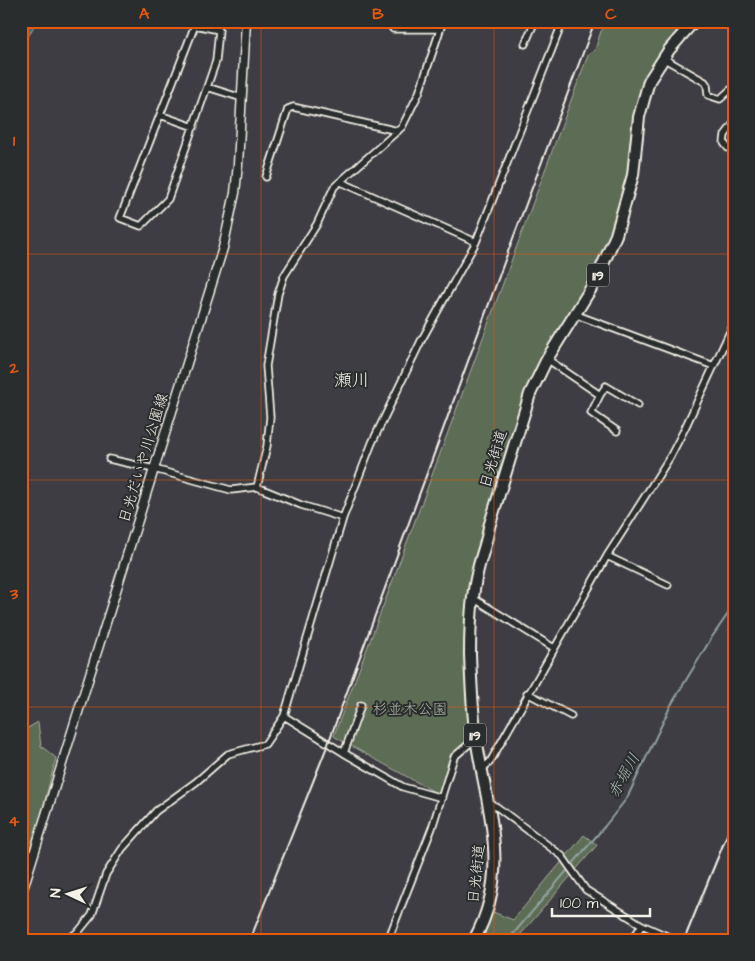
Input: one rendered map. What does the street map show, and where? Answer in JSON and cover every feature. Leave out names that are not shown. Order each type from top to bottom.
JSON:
[{"type":"highway","name":"日光街道","points":[[474,940],[488,910],[493,887],[495,846],[489,803],[476,738],[471,677],[473,597],[488,536],[488,527],[524,408],[547,359],[595,282],[616,235],[633,175],[643,99],[649,81],[663,58],[694,21]]},
{"type":"main road","name":"日光だいや川公園線","points":[[21,895],[228,228],[236,178],[246,21]]},
{"type":"street","points":[[392,21],[391,26],[393,28],[440,29]]},
{"type":"street","points":[[257,487],[268,446],[270,417],[266,366],[278,294],[284,276],[318,224],[334,187],[402,126],[419,93],[443,21]]},
{"type":"street","points":[[526,44],[535,21]]},
{"type":"street","points":[[67,940],[79,931],[92,915],[106,874],[122,849],[156,812],[196,782],[228,754],[265,744],[284,716],[343,518],[372,443],[421,341],[476,242],[562,21]]},
{"type":"street","points":[[731,29],[733,21]]},
{"type":"street","points":[[196,25],[219,30],[216,61],[208,87],[168,199],[141,226],[120,218],[196,25]]},
{"type":"street","points":[[663,58],[704,82],[707,85],[708,95],[720,99],[730,90],[734,90]]},
{"type":"street","points":[[208,87],[242,98]]},
{"type":"street","points":[[266,177],[288,109],[293,106],[398,130]]},
{"type":"street","points":[[160,115],[194,126]]},
{"type":"street","points":[[734,124],[726,135],[724,143],[728,148],[734,150]]},
{"type":"street","points":[[341,182],[476,242]]},
{"type":"street","points":[[574,314],[714,366]]},
{"type":"street","points":[[482,769],[490,762],[607,556],[670,458],[733,326]]},
{"type":"street","points":[[547,359],[600,395]]},
{"type":"street","points":[[618,430],[591,413],[606,386],[638,405]]},
{"type":"street","points":[[109,459],[231,490],[257,487],[301,505],[343,518]]},
{"type":"street","points":[[607,556],[668,585]]},
{"type":"street","points":[[473,597],[554,648]]},
{"type":"street","points":[[528,693],[571,716]]},
{"type":"street","points":[[344,753],[361,705]]},
{"type":"street","points":[[284,716],[404,787],[442,798]]},
{"type":"street","points":[[388,940],[432,828],[454,757],[476,738]]},
{"type":"street","points":[[489,803],[562,856],[586,890],[642,925],[676,940]]},
{"type":"street","points":[[632,940],[642,925]]},
{"type":"green space","name":"杉並木公園","points":[[610,21],[690,21],[648,77],[632,174],[603,260],[560,326],[533,379],[487,518],[468,594],[474,737],[452,756],[440,795],[334,735],[588,55],[595,50],[601,31]]},
{"type":"green space","points":[[38,722],[41,746],[56,758],[41,815],[21,877],[21,732]]},
{"type":"green space","points":[[584,835],[597,845],[516,940],[482,940],[493,912],[513,920]]},
{"type":"water","points":[[21,21],[37,21],[21,49]]},
{"type":"waterway","name":"赤堀川","points":[[508,940],[627,798],[671,705],[712,637],[734,605]]},
{"type":"railway","points":[[250,940],[328,744],[509,249],[595,21]]},
{"type":"railway","points":[[684,940],[734,818]]},
{"type":"district","name":"瀬川","points":[[352,380]]}]
